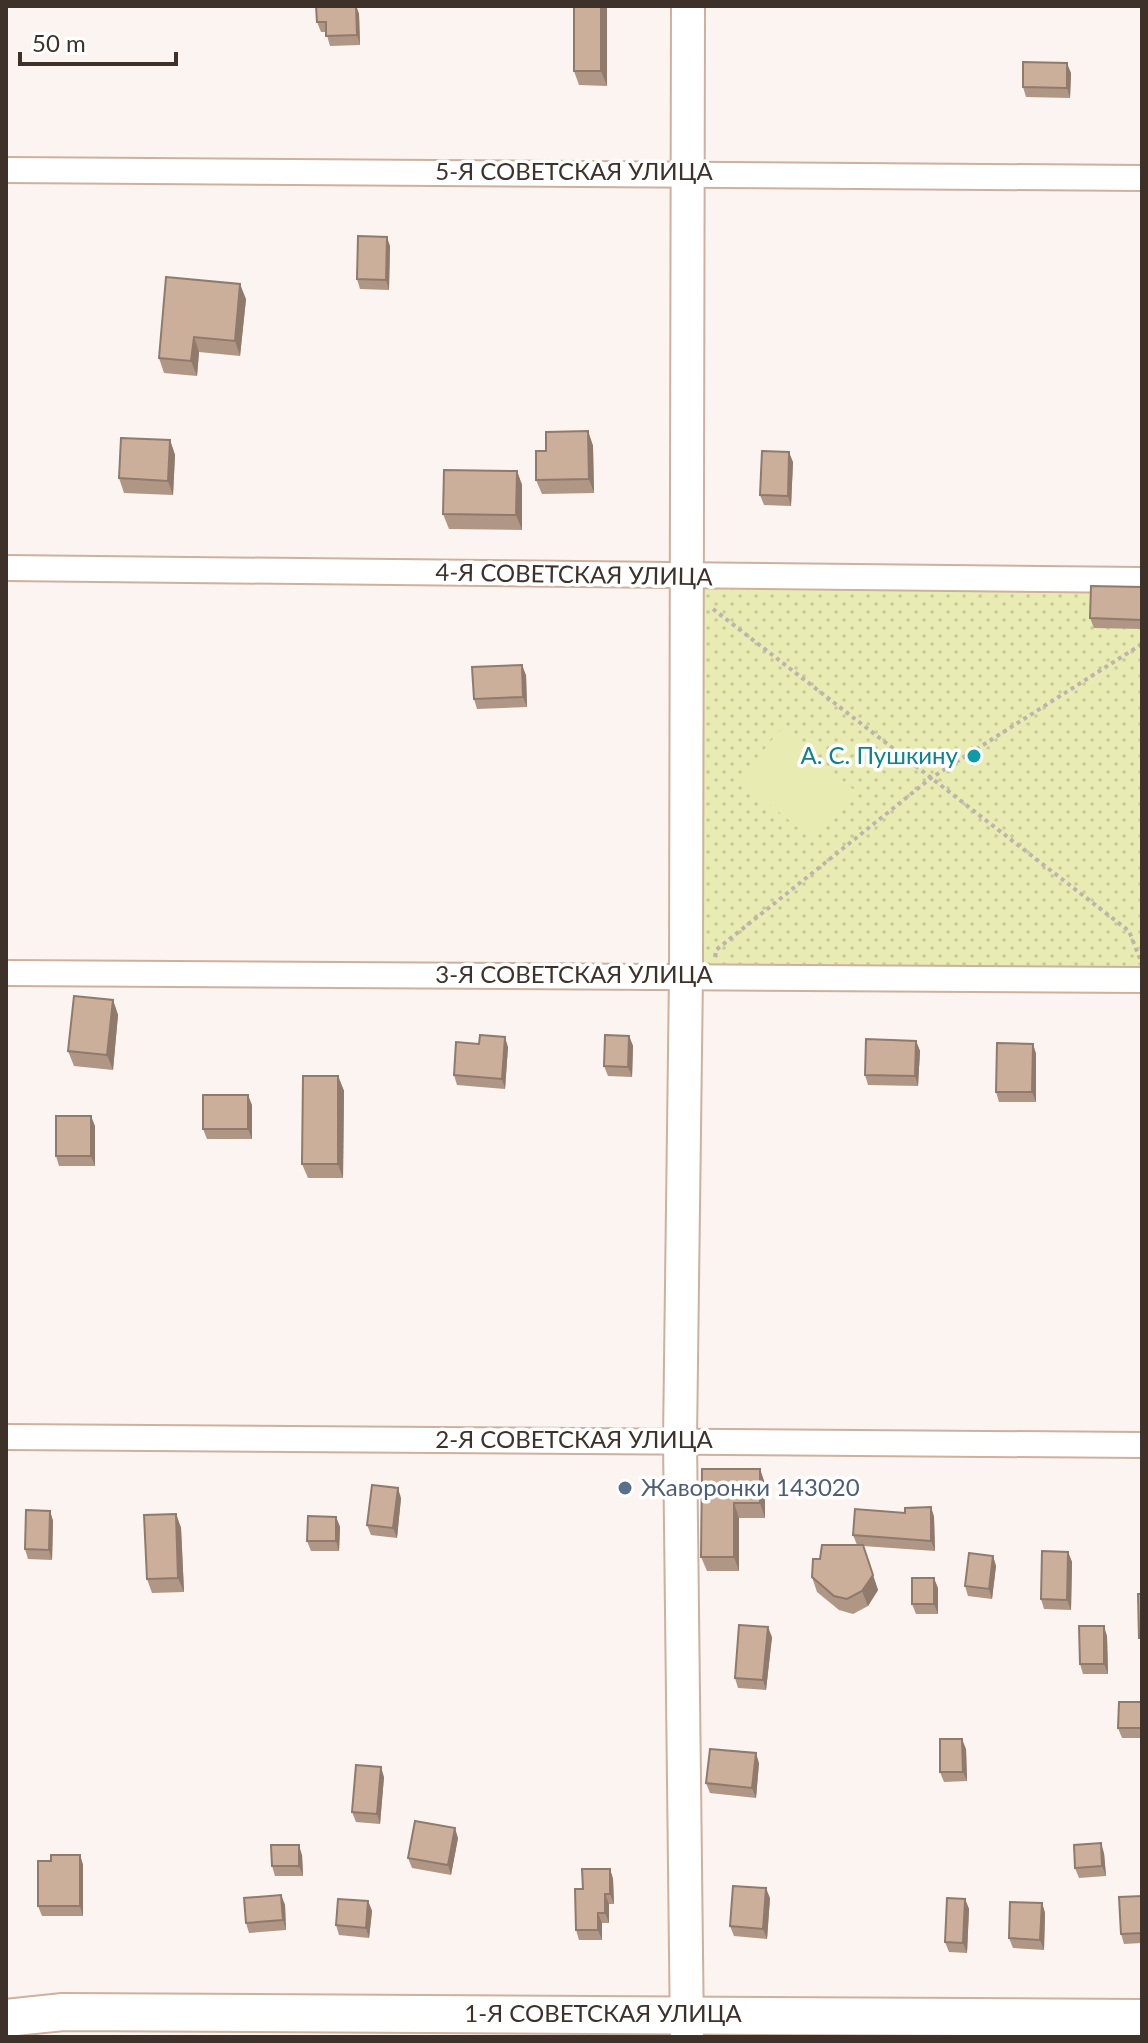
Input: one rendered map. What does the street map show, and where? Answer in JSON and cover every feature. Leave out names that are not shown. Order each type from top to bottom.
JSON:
[{"type":"main road","name":"1-Я СОВЕТСКАЯ УЛИЦА","points":[[6,2018],[63,2012],[687,2026],[1007,2027],[1142,2018]]},
{"type":"street","points":[[687,2026],[680,1440],[700,976],[698,576],[688,173],[688,6]]},
{"type":"street","name":"5-Я СОВЕТСКАЯ УЛИЦА","points":[[6,170],[1142,178]]},
{"type":"street","name":"4-Я СОВЕТСКАЯ УЛИЦА","points":[[6,568],[1142,580]]},
{"type":"street","name":"3-Я СОВЕТСКАЯ УЛИЦА","points":[[6,973],[1142,980]]},
{"type":"street","name":"2-Я СОВЕТСКАЯ УЛИЦА","points":[[6,1437],[1142,1445]]},
{"type":"street","points":[[6,2010],[63,2012]]},
{"type":"street","points":[[6,2029],[63,2012]]},
{"type":"path","points":[[698,576],[709,606],[1129,931],[1142,964]]},
{"type":"path","points":[[700,976],[716,950],[931,778],[1142,644]]},
{"type":"green space","points":[[700,587],[1142,590],[1142,970],[697,967]]},
{"type":"green space","points":[[780,730],[854,790],[813,840],[740,780]]},
{"type":"building","points":[[316,6],[356,6],[357,35],[326,36],[326,22],[317,22]]},
{"type":"building","points":[[574,6],[601,6],[601,71],[574,71]]},
{"type":"building","points":[[1023,62],[1067,63],[1067,88],[1023,87]]},
{"type":"building","points":[[358,236],[387,237],[386,280],[357,279]]},
{"type":"building","points":[[166,277],[240,284],[235,341],[194,337],[191,361],[159,358]]},
{"type":"building","points":[[588,431],[589,479],[536,480],[536,451],[546,451],[546,432]]},
{"type":"building","points":[[121,438],[170,440],[168,481],[119,478]]},
{"type":"building","points":[[762,451],[789,452],[788,496],[760,495]]},
{"type":"building","points":[[444,470],[517,471],[516,515],[443,514]]},
{"type":"building","points":[[1091,586],[1142,587],[1142,620],[1090,618]]},
{"type":"building","points":[[522,665],[523,697],[474,699],[472,667]]},
{"type":"building","points":[[74,996],[113,1000],[107,1055],[68,1051]]},
{"type":"building","points":[[480,1035],[505,1037],[502,1079],[454,1075],[456,1042],[479,1044]]},
{"type":"building","points":[[605,1035],[629,1036],[628,1067],[604,1066]]},
{"type":"building","points":[[866,1039],[916,1041],[915,1076],[865,1075]]},
{"type":"building","points":[[997,1043],[1033,1044],[1032,1092],[996,1092]]},
{"type":"building","points":[[303,1076],[338,1076],[338,1164],[302,1164]]},
{"type":"building","points":[[203,1095],[248,1095],[248,1129],[203,1129]]},
{"type":"building","points":[[56,1116],[91,1116],[91,1156],[56,1156]]},
{"type":"building","points":[[702,1469],[760,1469],[760,1503],[734,1503],[734,1557],[701,1557]]},
{"type":"building","points":[[372,1485],[398,1488],[393,1528],[367,1525]]},
{"type":"building","points":[[931,1507],[931,1541],[853,1535],[855,1509],[905,1513],[905,1508]]},
{"type":"building","points":[[26,1510],[50,1511],[49,1550],[25,1549]]},
{"type":"building","points":[[176,1514],[178,1578],[147,1579],[144,1515]]},
{"type":"building","points":[[308,1516],[336,1517],[336,1541],[307,1541]]},
{"type":"building","points":[[822,1545],[863,1545],[873,1575],[862,1591],[847,1599],[834,1596],[812,1577],[813,1559],[820,1559]]},
{"type":"building","points":[[1042,1551],[1068,1552],[1067,1600],[1041,1599]]},
{"type":"building","points":[[969,1553],[993,1556],[989,1589],[965,1586]]},
{"type":"building","points":[[912,1578],[934,1578],[934,1604],[912,1604]]},
{"type":"building","points":[[1138,1594],[1142,1594],[1142,1638],[1139,1638]]},
{"type":"building","points":[[739,1625],[768,1627],[763,1680],[735,1678]]},
{"type":"building","points":[[1079,1626],[1104,1626],[1104,1664],[1080,1664]]},
{"type":"building","points":[[1119,1702],[1142,1702],[1142,1728],[1118,1728]]},
{"type":"building","points":[[940,1739],[962,1739],[963,1772],[940,1772]]},
{"type":"building","points":[[710,1749],[756,1753],[752,1788],[706,1783]]},
{"type":"building","points":[[356,1765],[381,1767],[377,1814],[352,1812]]},
{"type":"building","points":[[415,1821],[455,1828],[448,1865],[408,1858]]},
{"type":"building","points":[[1101,1843],[1102,1866],[1075,1868],[1074,1845]]},
{"type":"building","points":[[271,1845],[299,1845],[299,1866],[272,1866]]},
{"type":"building","points":[[51,1855],[80,1855],[80,1906],[38,1906],[38,1861],[51,1861]]},
{"type":"building","points":[[582,1869],[610,1869],[610,1894],[605,1894],[605,1913],[598,1913],[598,1930],[576,1930],[575,1889],[583,1889]]},
{"type":"building","points":[[733,1886],[766,1888],[763,1929],[730,1926]]},
{"type":"building","points":[[281,1895],[283,1920],[246,1923],[244,1898]]},
{"type":"building","points":[[1142,1896],[1142,1933],[1121,1934],[1119,1897]]},
{"type":"building","points":[[947,1898],[965,1899],[963,1943],[945,1942]]},
{"type":"building","points":[[338,1899],[368,1901],[366,1928],[336,1925]]},
{"type":"building","points":[[1010,1902],[1042,1903],[1040,1940],[1009,1938]]},
{"type":"place","name":"А. С. Пушкину","points":[[974,756]]},
{"type":"place","name":"Жаворонки 143020","points":[[625,1488]]}]
